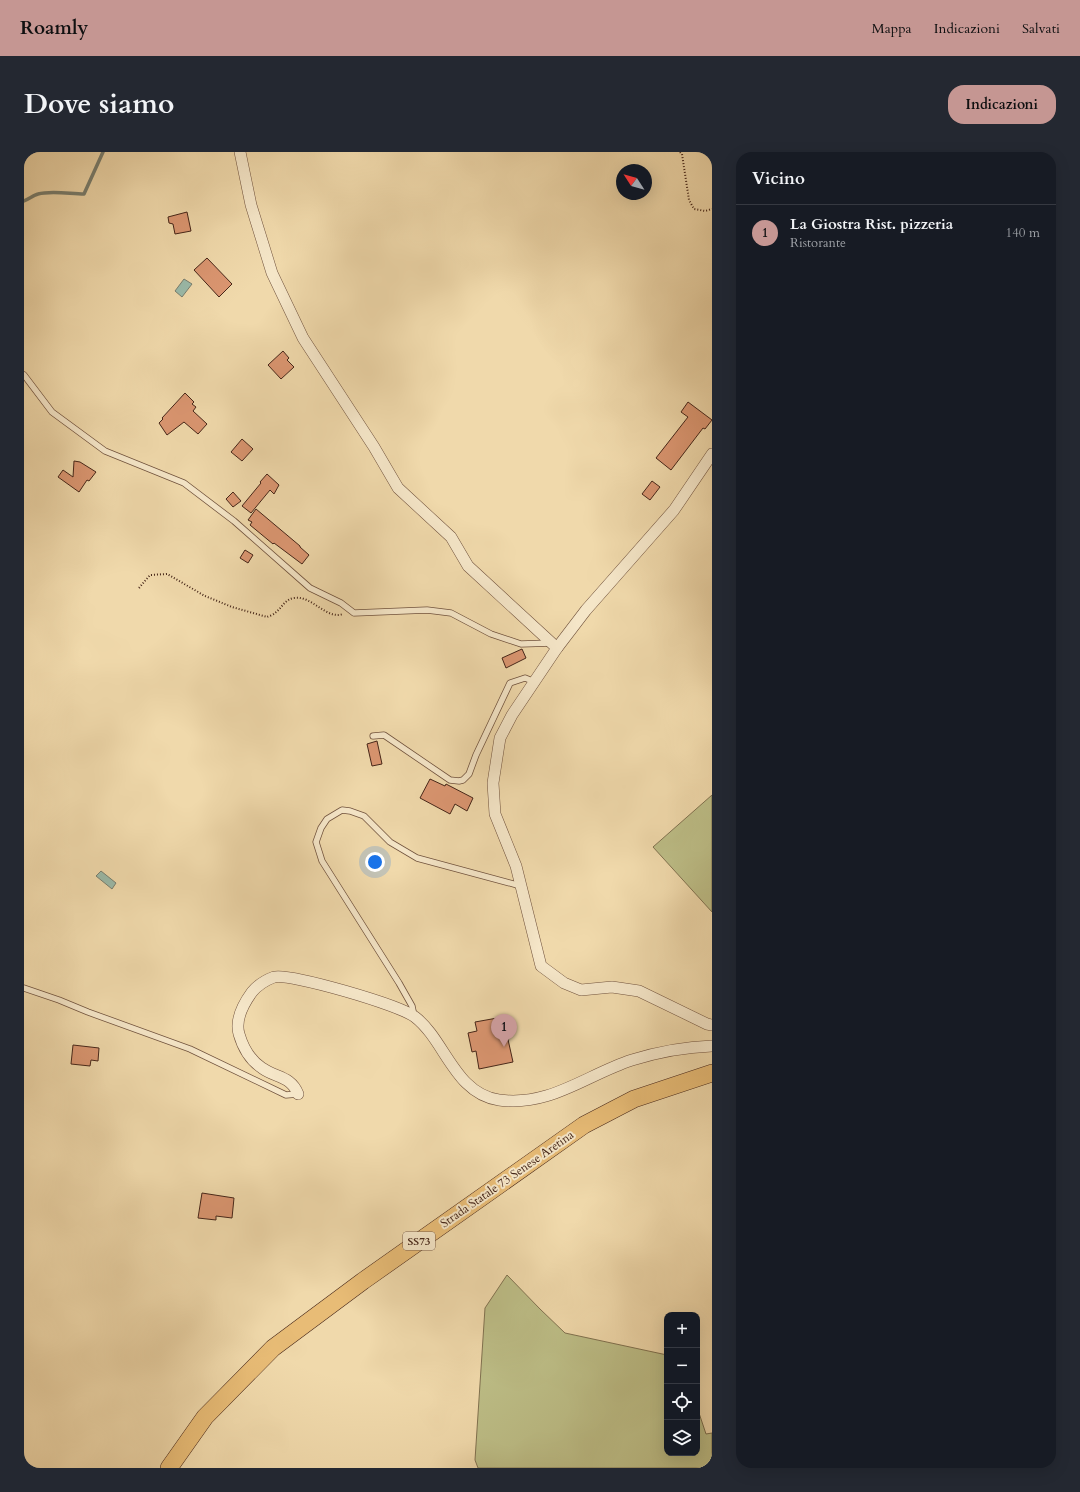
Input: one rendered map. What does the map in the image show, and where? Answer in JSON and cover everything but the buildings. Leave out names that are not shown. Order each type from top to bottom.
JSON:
[{"type":"main road","name":"Strada Statale 73 Senese Aretina","points":[[169,1468],[204,1417],[274,1348],[362,1281],[584,1125],[634,1099],[712,1073]]},
{"type":"street","points":[[240,152],[251,205],[272,273],[303,338],[370,440],[398,488],[451,537],[468,566],[554,646]]},
{"type":"street","points":[[712,454],[674,510],[554,646],[535,682],[512,715],[500,738],[493,783],[495,814],[516,866],[542,966],[564,983],[581,990],[612,987],[639,991],[707,1024],[712,1025]]},
{"type":"street","points":[[298,1094],[291,1082],[264,1069],[253,1061],[244,1049],[238,1032],[240,1017],[245,1002],[256,987],[274,977],[318,984],[392,1006],[414,1016],[428,1031],[461,1078],[479,1092],[498,1100],[525,1101],[556,1094],[631,1061],[667,1051],[690,1047],[712,1046]]},
{"type":"lane","points":[[24,375],[52,412],[105,451],[184,483],[234,521],[310,588],[341,603],[354,613],[427,610],[445,612],[451,613],[491,634],[521,644],[554,646]]},
{"type":"lane","points":[[373,736],[384,735],[450,780],[459,781],[466,778],[469,774],[476,755],[510,683],[525,678],[535,682]]},
{"type":"lane","points":[[414,1016],[412,1006],[400,983],[322,861],[316,842],[321,828],[327,819],[342,810],[350,811],[364,816],[390,842],[417,858],[521,886]]},
{"type":"lane","points":[[24,988],[190,1048],[286,1095],[298,1094]]},
{"type":"path","points":[[680,152],[682,154],[691,205],[694,209],[705,211],[712,209]]},
{"type":"path","points":[[139,588],[150,575],[167,574],[205,596],[232,607],[267,617],[276,613],[286,601],[294,598],[308,600],[329,613],[339,616],[352,611]]},
{"type":"green space","points":[[712,795],[712,912],[653,847]]},
{"type":"green space","points":[[507,1275],[565,1333],[664,1354],[664,1456],[700,1456],[700,1416],[706,1434],[712,1433],[712,1468],[478,1468],[475,1460],[485,1308]]},
{"type":"shaded area","points":[[184,279],[192,284],[182,297],[175,291]]},
{"type":"shaded area","points":[[101,871],[116,883],[112,889],[96,876]]},
{"type":"waterway","points":[[24,201],[43,193],[55,192],[84,194],[103,152]]},
{"type":"place","name":"La Giostra Rist. pizzeria","points":[[504,1047]]}]
